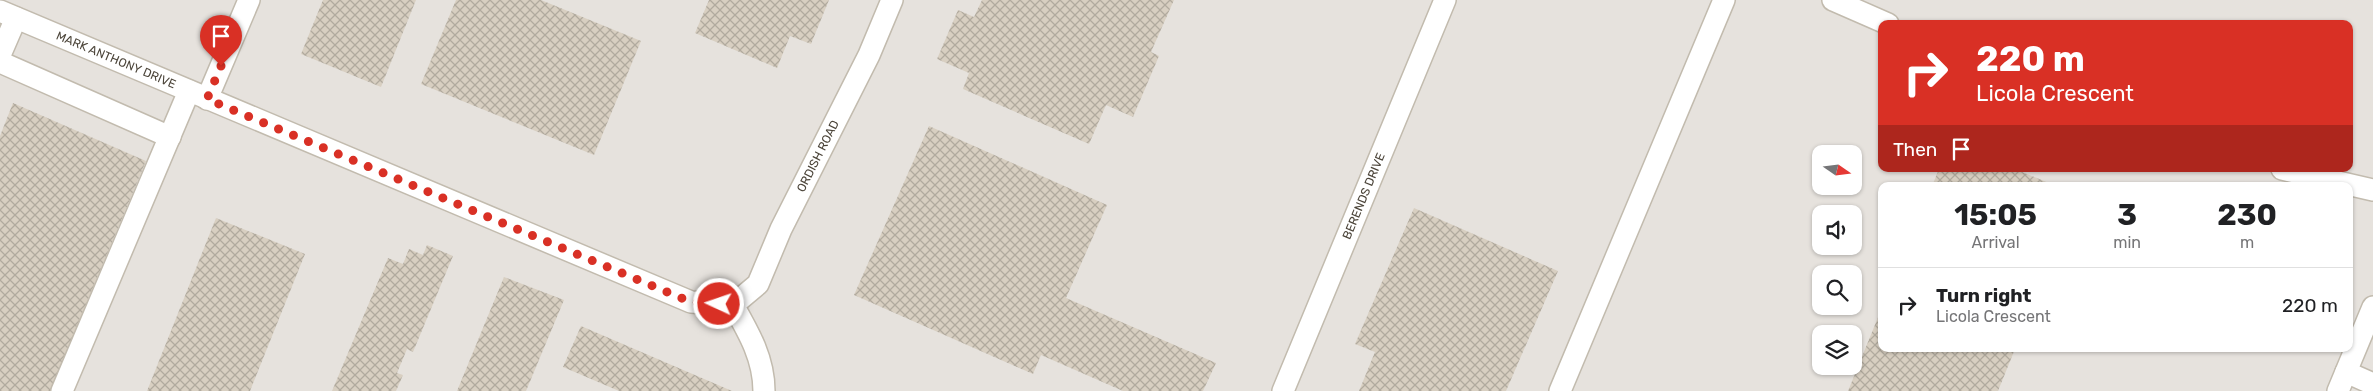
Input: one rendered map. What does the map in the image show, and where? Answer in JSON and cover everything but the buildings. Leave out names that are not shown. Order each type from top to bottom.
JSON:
[{"type":"street","points":[[62,391],[170,137],[198,95],[248,0]]},
{"type":"street","name":"ORDISH ROAD","points":[[734,305],[758,284],[781,229],[869,55],[892,0]]},
{"type":"street","name":"BERENDS DRIVE","points":[[1283,391],[1445,0]]},
{"type":"street","points":[[1560,391],[1724,0]]},
{"type":"street","points":[[1832,0],[1879,20]]},
{"type":"street","points":[[0,55],[8,15]]},
{"type":"street","name":"MARK ANTHONY DRIVE","points":[[8,15],[691,302],[734,305]]},
{"type":"street","points":[[0,62],[170,137]]},
{"type":"street","points":[[2295,172],[2338,182]]},
{"type":"street","points":[[2353,185],[2373,190]]},
{"type":"street","points":[[734,305],[760,357],[764,374],[764,391]]},
{"type":"street","points":[[2373,307],[2342,381],[2373,384]]},
{"type":"shaded area","points":[[0,0],[2373,0],[2373,391],[0,391]]},
{"type":"route","points":[[221,66],[207,99],[691,302],[719,304]]}]
